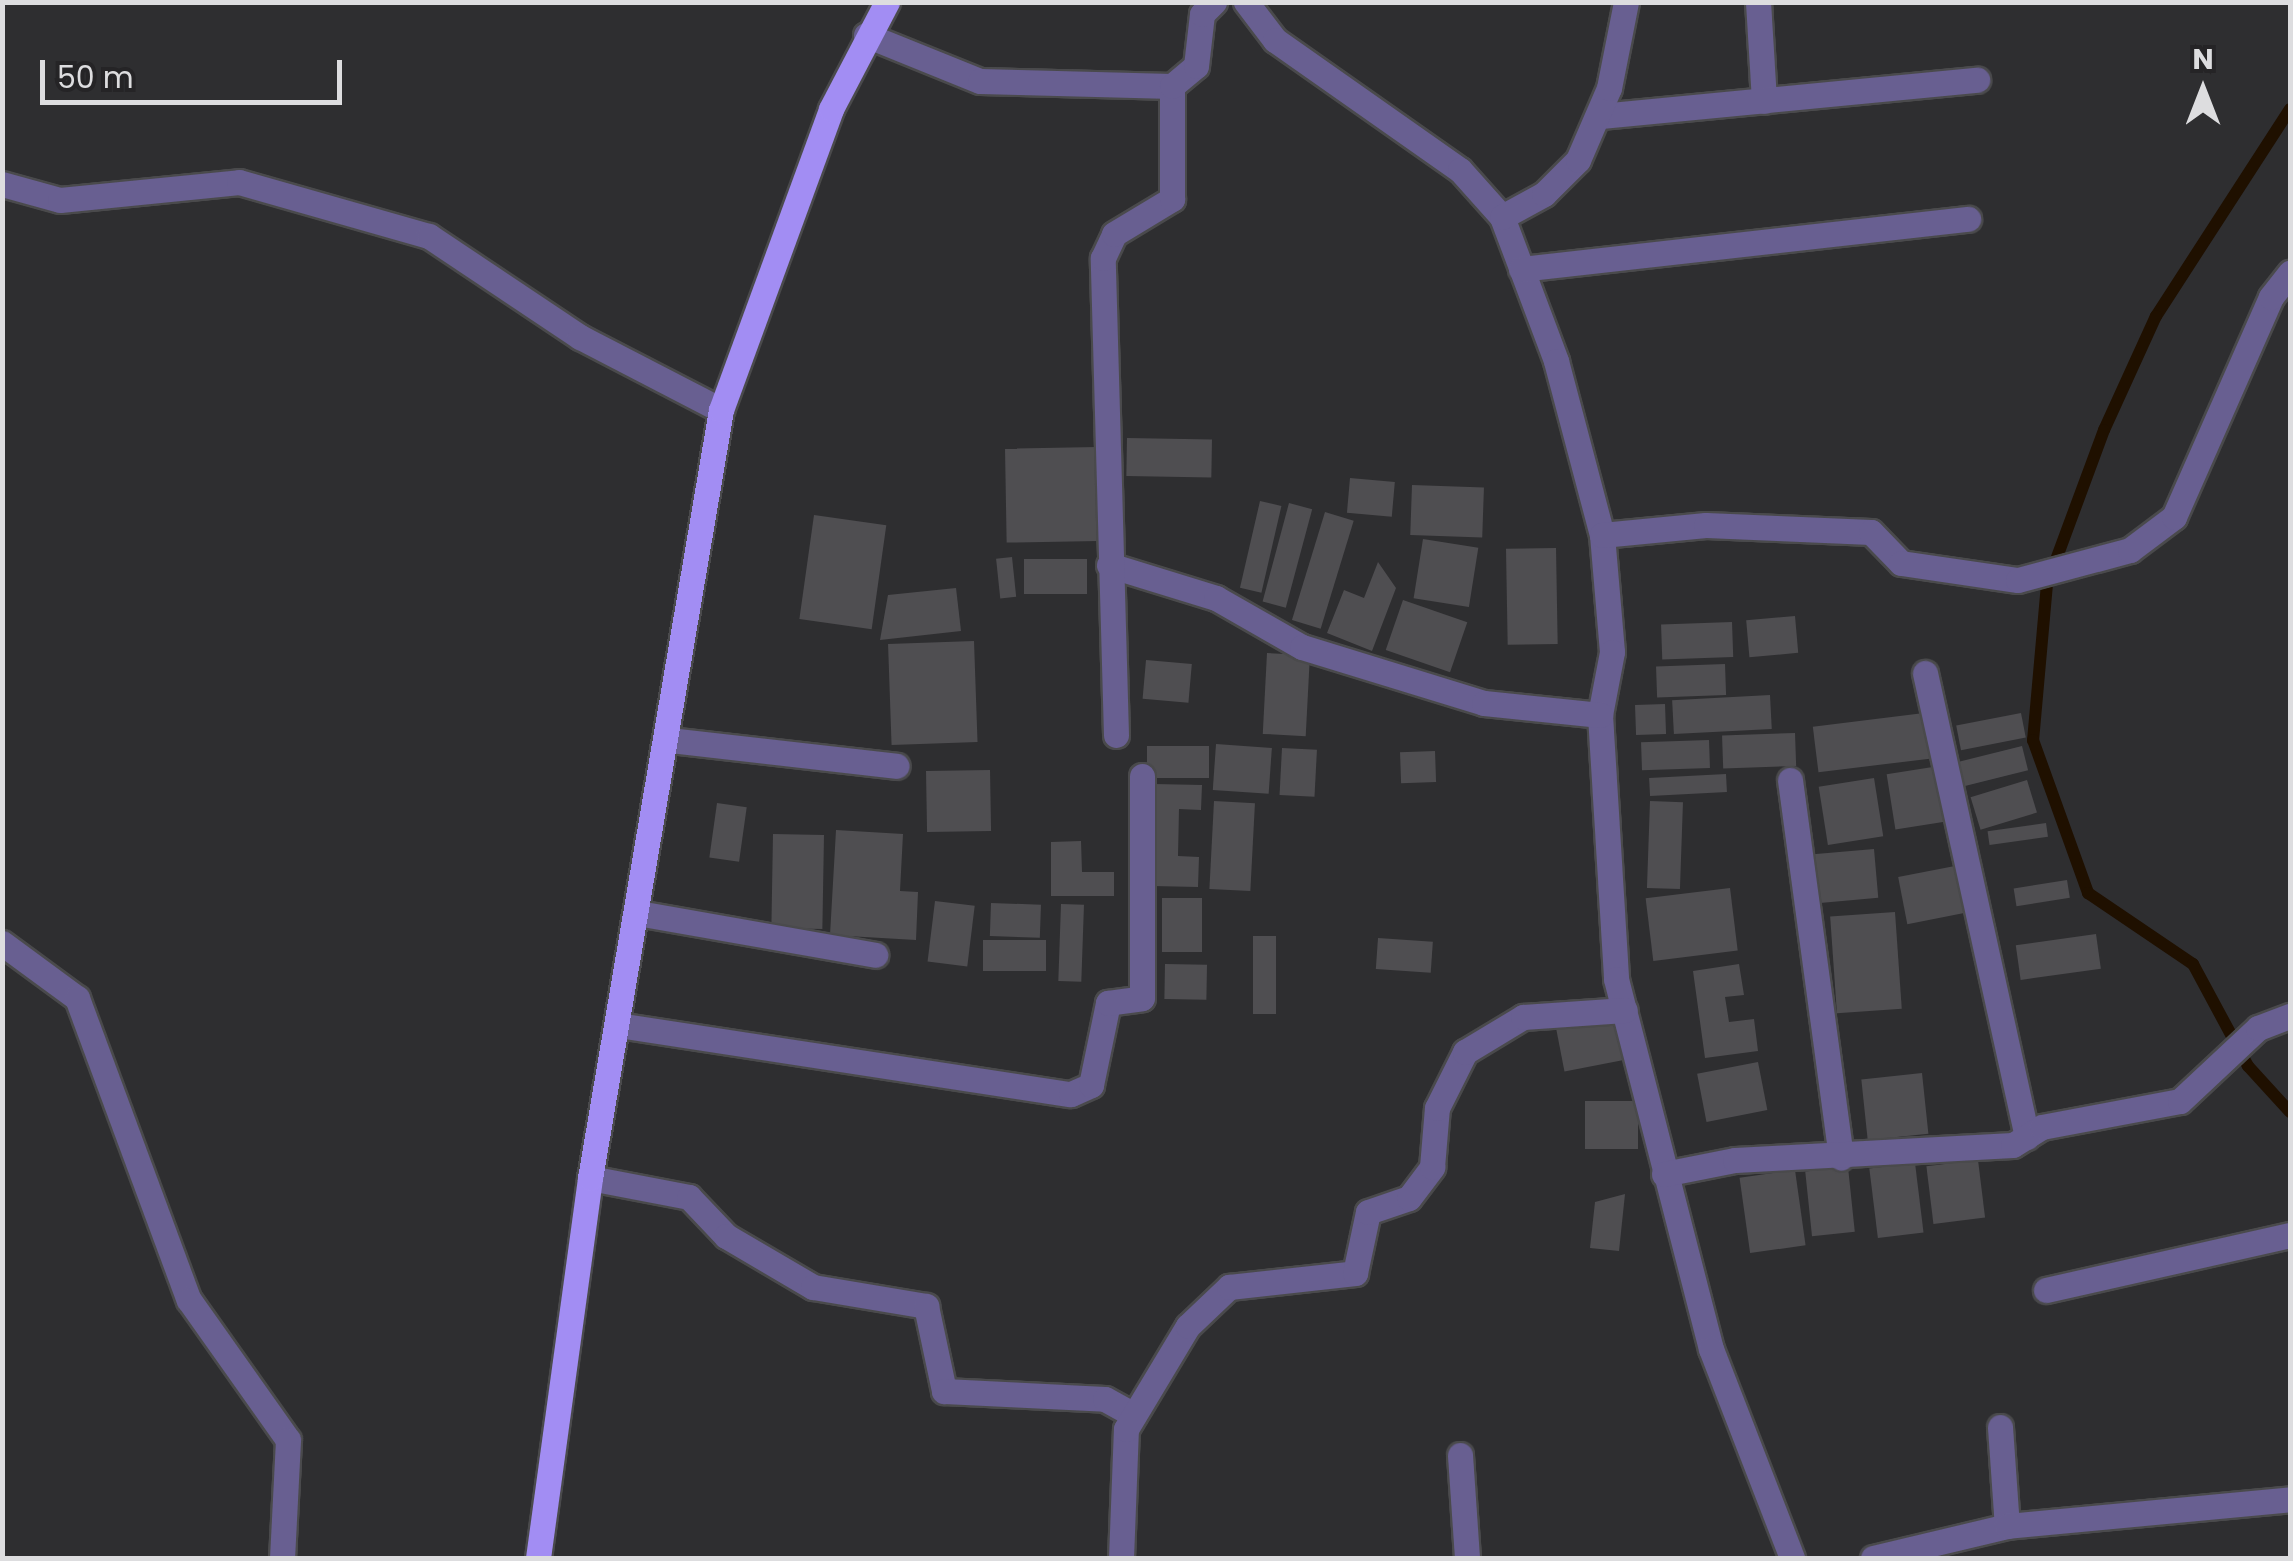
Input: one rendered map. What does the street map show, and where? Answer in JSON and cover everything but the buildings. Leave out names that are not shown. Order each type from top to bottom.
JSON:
[{"type":"main road","points":[[538,1558],[590,1178],[670,740],[720,410],[866,35],[887,2]]},
{"type":"street","points":[[866,35],[980,81],[1172,86],[1196,66],[1202,14],[1214,2]]},
{"type":"street","points":[[1246,2],[1276,40],[1460,170],[1502,216],[1521,270],[1602,535],[1612,652],[1600,715],[1624,1010],[1710,1349],[1792,1558]]},
{"type":"street","points":[[1502,216],[1544,194],[1578,160],[1600,116],[1626,2]]},
{"type":"street","points":[[1758,2],[1764,101]]},
{"type":"street","points":[[1600,116],[1978,80]]},
{"type":"street","points":[[1116,735],[1108,566],[1103,258],[1114,234],[1172,199],[1172,86]]},
{"type":"street","points":[[2,184],[60,200],[239,182],[430,236],[580,337],[720,410]]},
{"type":"street","points":[[1521,270],[1968,218]]},
{"type":"street","points":[[1602,535],[1706,524],[1871,532],[1901,564],[2018,580],[2130,550],[2174,517],[2259,323],[2290,274]]},
{"type":"street","points":[[1108,566],[1216,598],[1302,646],[1484,704],[1600,715]]},
{"type":"street","points":[[1925,672],[2026,1137]]},
{"type":"street","points":[[670,740],[897,766]]},
{"type":"street","points":[[618,1025],[1081,1090],[1091,1085],[1108,1004],[1142,998],[1142,776]]},
{"type":"street","points":[[1790,780],[1841,1158]]},
{"type":"street","points":[[638,913],[876,954]]},
{"type":"street","points":[[2,943],[76,998],[189,1300],[288,1440],[282,1558]]},
{"type":"street","points":[[1121,1558],[1134,1415],[1188,1326],[1229,1287],[1355,1273],[1368,1212],[1409,1198],[1432,1167],[1437,1108],[1465,1052],[1522,1018],[1624,1010]]},
{"type":"street","points":[[1664,1174],[1736,1160],[1980,1153],[2026,1137],[2180,1101],[2258,1028],[2290,1016]]},
{"type":"street","points":[[590,1178],[689,1197],[780,1275],[926,1306],[944,1391],[1105,1398],[1134,1415]]},
{"type":"street","points":[[2046,1290],[2290,1235]]},
{"type":"street","points":[[2000,1427],[2007,1526]]},
{"type":"street","points":[[1460,1456],[1467,1558]]},
{"type":"street","points":[[1873,1558],[2007,1526],[2290,1499]]},
{"type":"waterway","points":[[2290,109],[2156,316],[2104,430],[2047,584],[2033,740],[2088,893],[2193,964],[2248,1066],[2290,1112]]}]
